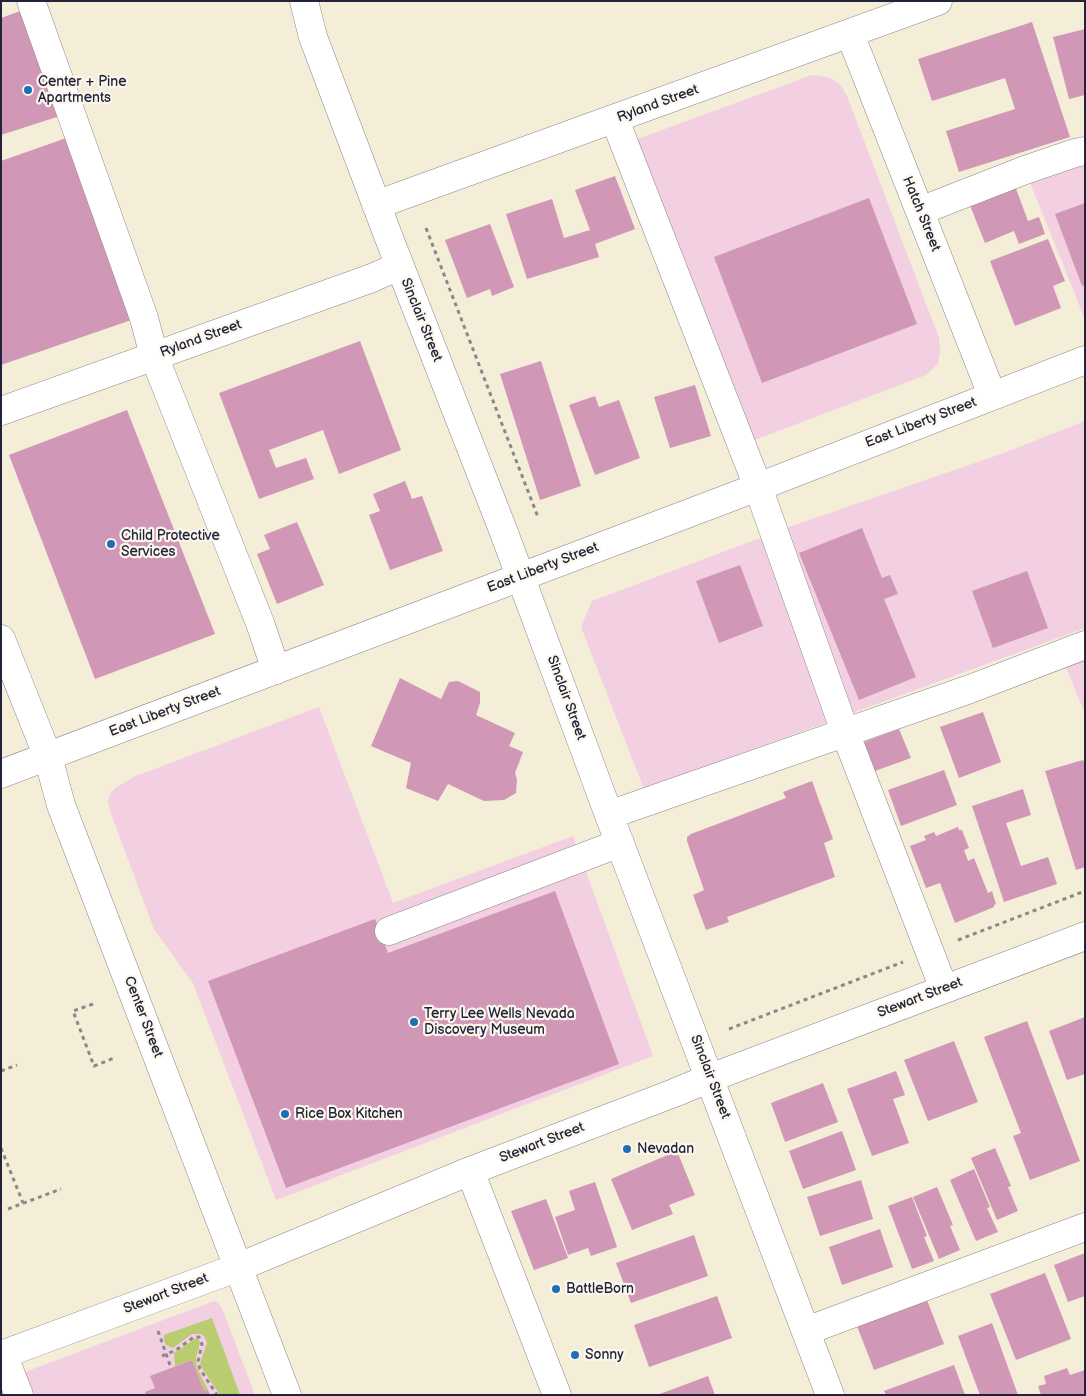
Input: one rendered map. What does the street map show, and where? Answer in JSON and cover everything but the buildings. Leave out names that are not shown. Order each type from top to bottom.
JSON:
[{"type":"street","points":[[31,1],[140,309],[154,356],[256,613],[276,670]]},
{"type":"street","name":"Sinclair Street","points":[[304,1],[313,37],[399,266],[521,577],[609,815],[830,1395]]},
{"type":"street","name":"Ryland Street","points":[[376,205],[615,120],[938,1]]},
{"type":"street","name":"Hatch Street","points":[[850,34],[992,395]]},
{"type":"street","points":[[615,120],[758,487],[845,732],[944,989]]},
{"type":"street","points":[[920,212],[1025,170],[1085,151]]},
{"type":"street","name":"Ryland Street","points":[[1,411],[372,278],[399,266]]},
{"type":"street","name":"East Liberty Street","points":[[1,774],[758,487],[1085,360]]},
{"type":"street","name":"Center Street","points":[[1,639],[48,757],[65,814],[287,1395]]},
{"type":"street","points":[[609,815],[970,689],[1085,645]]},
{"type":"street","points":[[389,931],[620,843]]},
{"type":"street","name":"Stewart Street","points":[[2,1355],[239,1267],[470,1171],[1085,936]]},
{"type":"street","points":[[470,1171],[557,1395]]},
{"type":"street","points":[[806,1331],[1085,1227]]},
{"type":"street","points":[[2,1355],[19,1395]]},
{"type":"path","points":[[426,228],[538,517]]},
{"type":"path","points":[[93,1004],[73,1011],[94,1066],[114,1058]]},
{"type":"path","points":[[1,1071],[17,1065]]},
{"type":"path","points":[[1,1148],[22,1203]]},
{"type":"path","points":[[8,1209],[61,1189]]},
{"type":"path","points":[[158,1331],[164,1355],[171,1368]]},
{"type":"path","points":[[164,1355],[176,1350],[194,1336],[199,1336],[202,1344],[198,1362],[200,1369],[217,1395]]},
{"type":"shaded area","points":[[812,75],[827,77],[840,84],[847,96],[939,338],[938,364],[926,375],[744,444],[624,144]]},
{"type":"shaded area","points":[[1085,151],[1085,317],[1084,317],[1025,170]]},
{"type":"shaded area","points":[[1085,421],[1085,628],[644,789],[581,627],[592,601],[792,526],[1001,454]]},
{"type":"shaded area","points":[[1085,659],[1085,714],[1066,667]]},
{"type":"shaded area","points":[[319,707],[393,903],[573,836],[653,1056],[276,1200],[193,983],[154,929],[108,801],[110,794],[115,788],[136,776]]},
{"type":"shaded area","points":[[214,1301],[219,1303],[223,1311],[255,1395],[1,1395],[1,1381]]},
{"type":"green space","points":[[212,1318],[240,1395],[220,1395],[202,1368],[200,1363],[207,1343],[204,1336],[192,1334],[173,1348],[166,1345],[164,1341],[164,1335]]},
{"type":"green space","points":[[196,1338],[200,1343],[196,1357],[197,1368],[208,1390],[204,1391],[192,1360],[175,1366],[174,1353]]},
{"type":"place","name":"Center + Pine Apartments","points":[[28,90]]},
{"type":"place","name":"Child Protective Services","points":[[111,544]]},
{"type":"place","name":"Terry Lee Wells Nevada Discovery Museum","points":[[414,1022]]},
{"type":"place","name":"Rice Box Kitchen","points":[[285,1114]]},
{"type":"place","name":"Nevadan","points":[[627,1149]]},
{"type":"place","name":"BattleBorn","points":[[556,1289]]},
{"type":"place","name":"Sonny","points":[[575,1355]]}]
